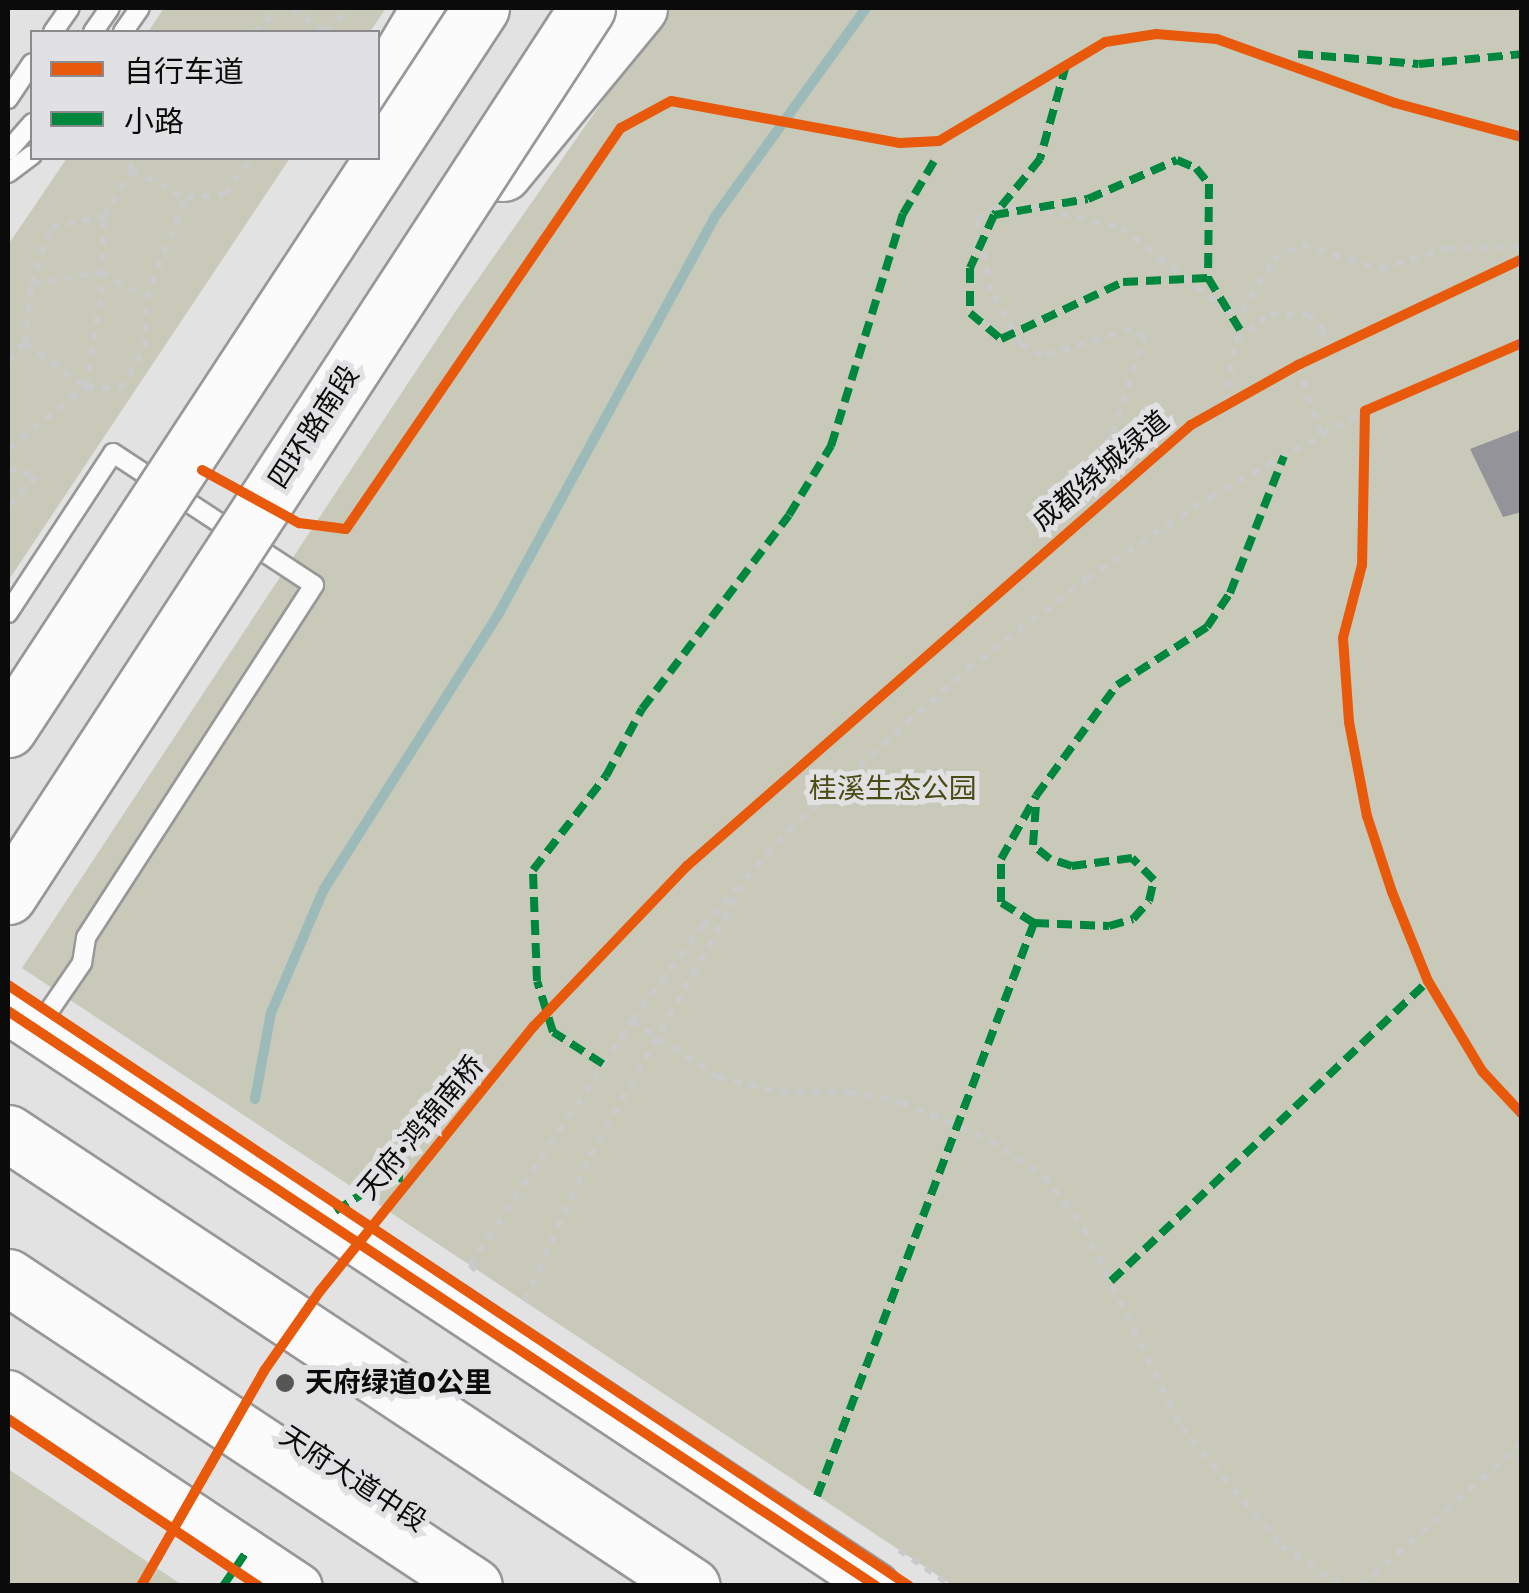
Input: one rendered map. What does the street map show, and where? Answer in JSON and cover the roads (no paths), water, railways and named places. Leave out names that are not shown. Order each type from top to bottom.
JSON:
[{"type":"main road","points":[[380,91],[429,8]]},
{"type":"main road","points":[[8,729],[481,8]]},
{"type":"main road","name":"四环路南段","points":[[8,896],[588,8]]},
{"type":"main road","points":[[399,298],[639,8]]},
{"type":"main road","points":[[142,522],[342,160]]},
{"type":"main road","points":[[8,1133],[692,1586]]},
{"type":"main road","name":"天府大道中段","points":[[8,1278],[474,1586]]},
{"type":"street","points":[[22,1021],[876,1586]]},
{"type":"street","points":[[8,1393],[299,1586]]},
{"type":"lane","points":[[54,30],[70,8]]},
{"type":"lane","points":[[94,30],[110,8]]},
{"type":"lane","points":[[124,30],[140,8]]},
{"type":"lane","points":[[8,99],[30,65]]},
{"type":"lane","points":[[8,151],[30,125]]},
{"type":"lane","points":[[8,173],[30,157]]},
{"type":"lane","points":[[8,613],[113,453],[314,585],[86,938],[82,963],[22,1021]]},
{"type":"waterway","points":[[255,1099],[271,1013],[324,889],[499,613],[714,218],[866,8]]},
{"type":"place","name":"天府绿道0公里","points":[[285,1383]]},
{"type":"park label","name":"桂溪生态公园","points":[[893,789]]}]
